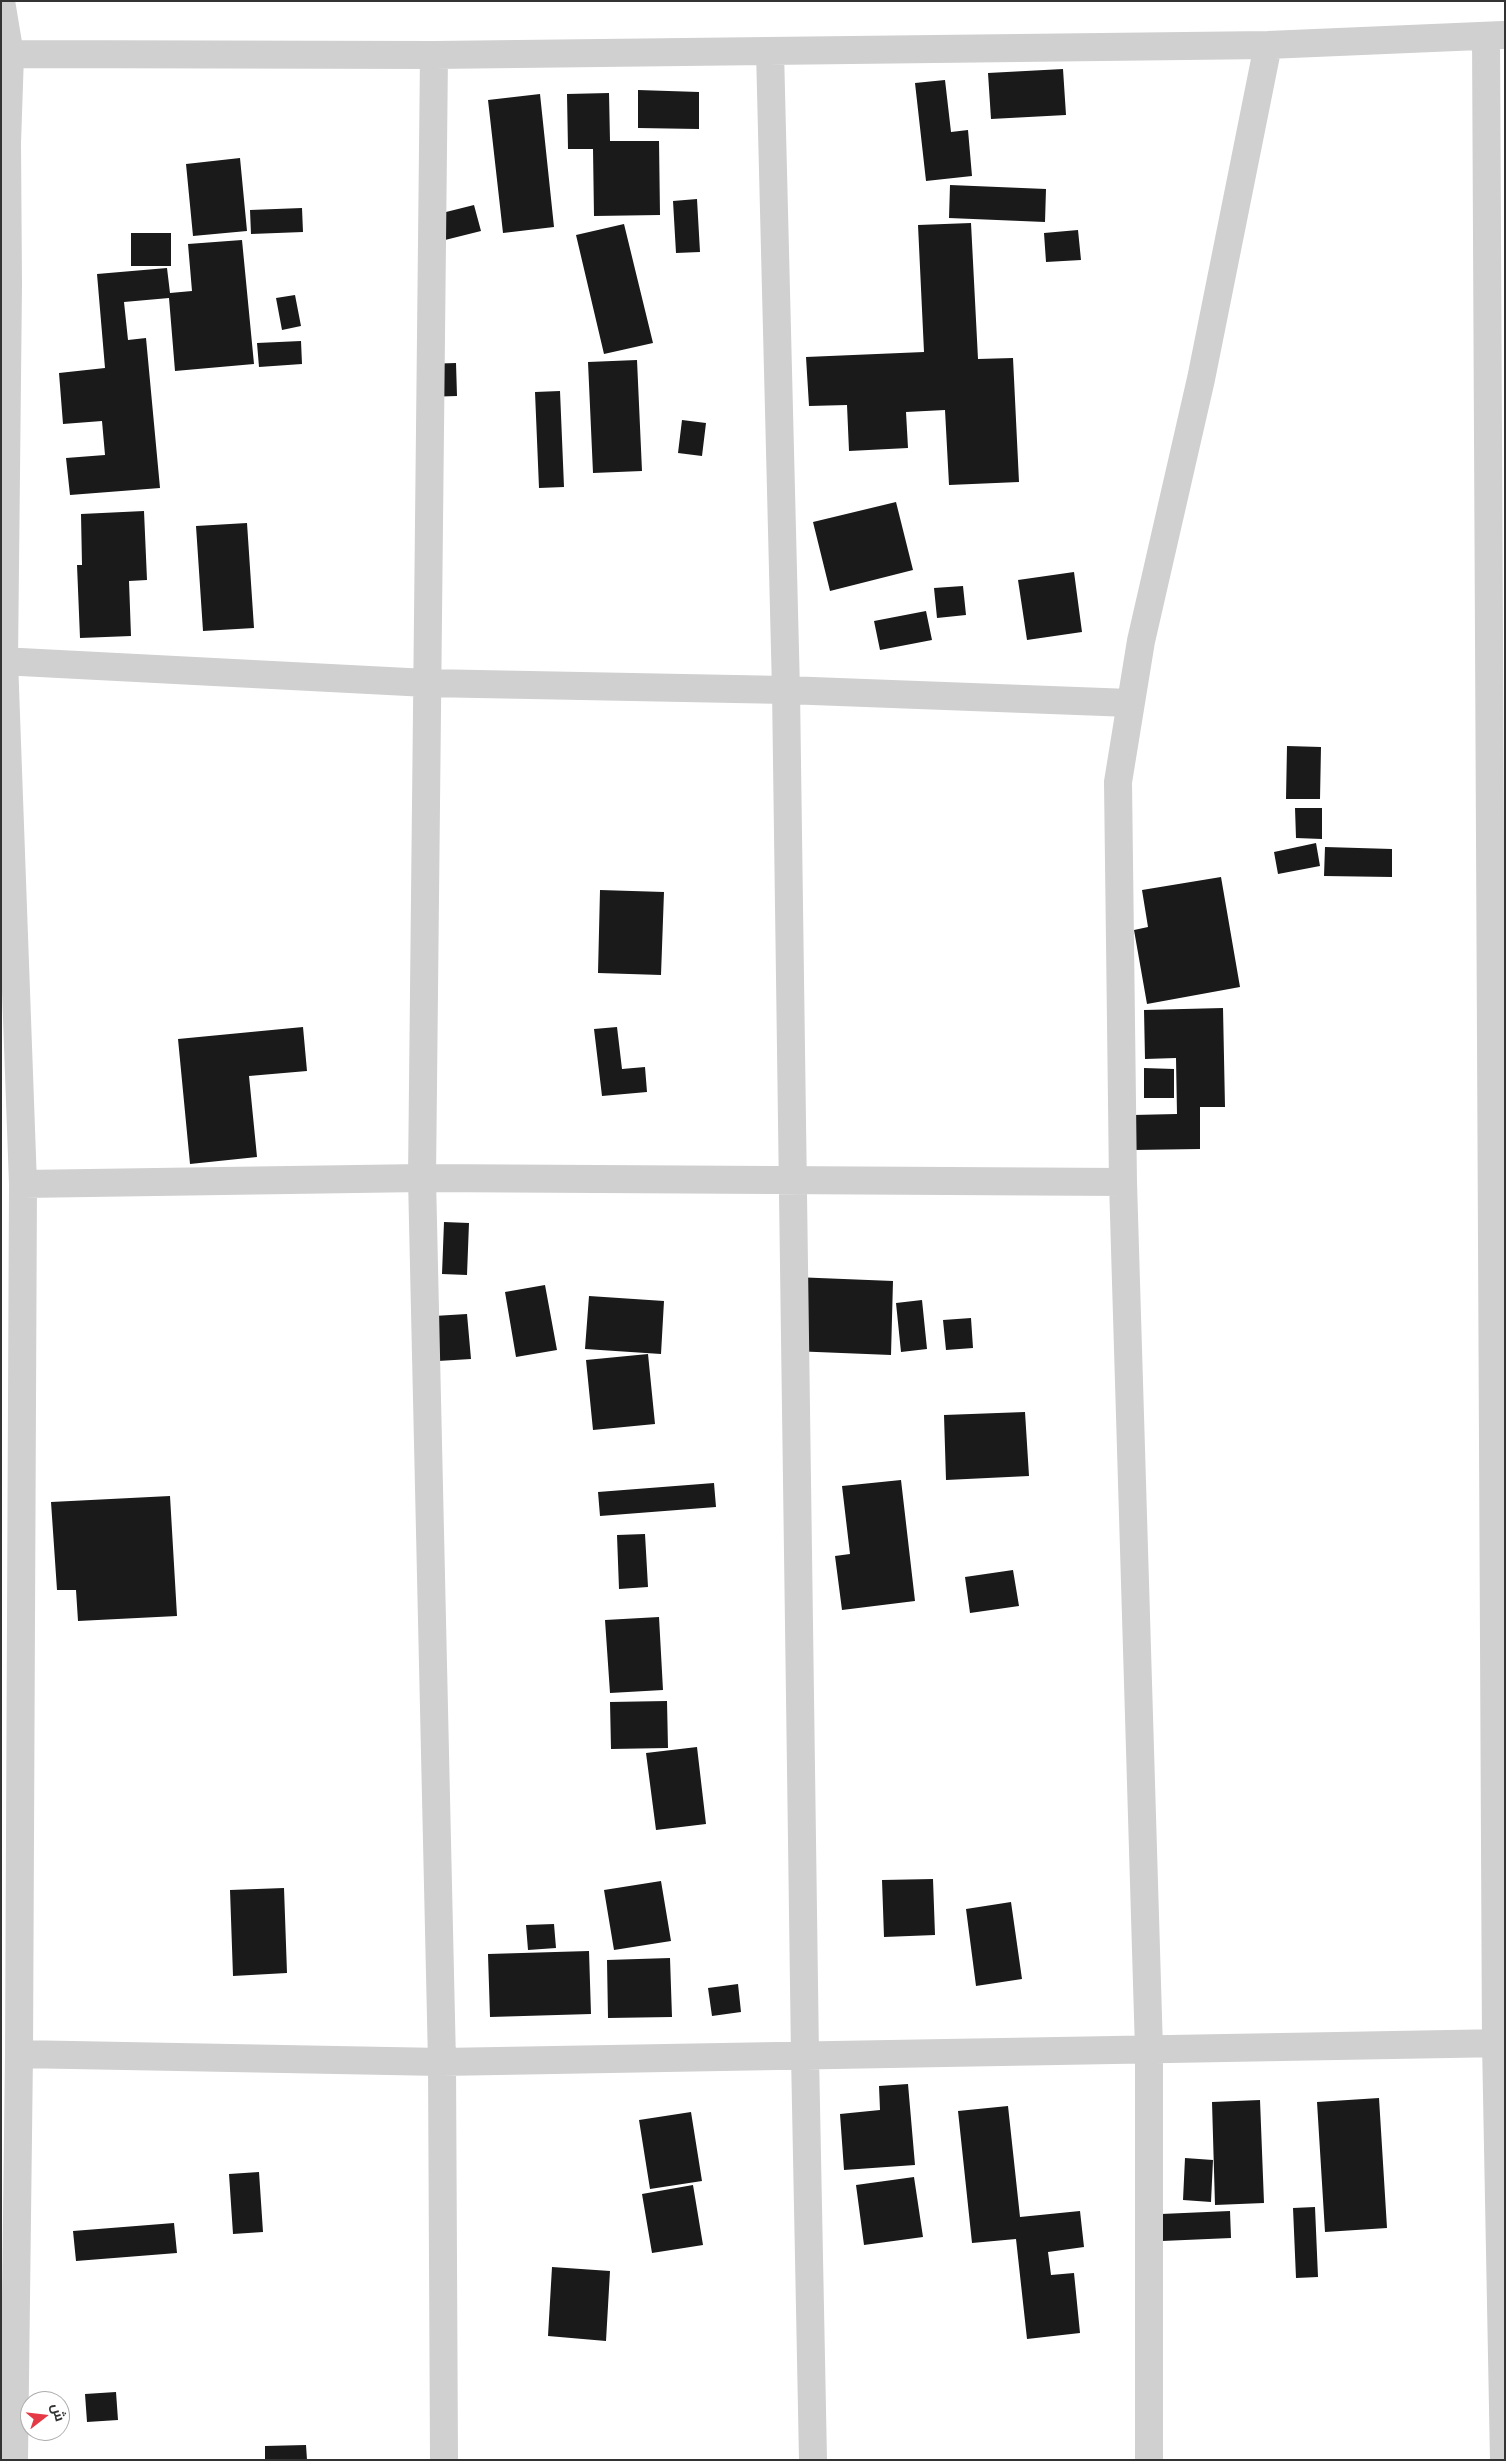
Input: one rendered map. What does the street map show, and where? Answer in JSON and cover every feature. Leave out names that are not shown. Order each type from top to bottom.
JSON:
[{"type":"street","points":[[1,1],[6,55],[8,286],[3,661],[7,868],[23,1184],[19,2054],[8,2382],[14,2460]]},
{"type":"street","points":[[6,55],[434,55],[1268,45],[1495,36],[1500,2043],[1504,2460]]},
{"type":"street","points":[[1149,2460],[1149,2050],[1123,1182],[1118,782],[1130,703],[1201,379],[1268,45]]},
{"type":"street","points":[[770,51],[786,690],[805,2055],[813,2460]]},
{"type":"street","points":[[434,55],[422,1178],[442,2062],[444,2460]]},
{"type":"street","points":[[3,661],[428,683],[786,690],[1130,703]]},
{"type":"street","points":[[23,1184],[422,1178],[1123,1182]]},
{"type":"street","points":[[19,2054],[442,2062],[1500,2043]]},
{"type":"building","points":[[1063,69],[1066,115],[991,119],[988,73]]},
{"type":"building","points":[[945,80],[951,132],[968,130],[972,176],[926,181],[915,83]]},
{"type":"building","points":[[638,90],[699,92],[699,129],[638,128]]},
{"type":"building","points":[[609,93],[610,141],[659,141],[660,215],[594,216],[593,149],[568,149],[567,94]]},
{"type":"building","points":[[540,94],[554,227],[503,233],[488,100]]},
{"type":"building","points":[[240,158],[247,231],[193,236],[186,164]]},
{"type":"building","points":[[950,185],[1046,189],[1045,222],[949,218]]},
{"type":"building","points":[[697,199],[700,252],[676,253],[673,201]]},
{"type":"building","points":[[474,205],[481,231],[441,241],[434,215]]},
{"type":"building","points":[[302,208],[303,232],[251,234],[250,210]]},
{"type":"building","points":[[971,223],[978,359],[1013,358],[1019,482],[949,485],[945,410],[906,412],[908,448],[849,451],[847,405],[809,406],[806,357],[924,352],[918,225]]},
{"type":"building","points":[[624,224],[653,343],[604,354],[576,235]]},
{"type":"building","points":[[1078,230],[1081,260],[1046,262],[1044,233]]},
{"type":"building","points":[[131,233],[171,233],[171,266],[131,266]]},
{"type":"building","points":[[242,240],[254,364],[175,371],[169,298],[124,302],[128,340],[146,338],[160,488],[70,495],[66,458],[105,455],[102,421],[63,424],[59,373],[105,368],[97,274],[167,268],[170,293],[192,291],[188,244]]},
{"type":"building","points":[[295,295],[301,326],[282,330],[276,298]]},
{"type":"building","points":[[301,341],[302,364],[259,367],[257,343]]},
{"type":"building","points":[[637,360],[642,471],[593,473],[588,362]]},
{"type":"building","points":[[456,363],[457,396],[425,397],[424,364]]},
{"type":"building","points":[[560,391],[564,487],[539,488],[535,392]]},
{"type":"building","points":[[682,420],[706,423],[702,456],[678,453]]},
{"type":"building","points":[[896,502],[913,570],[830,591],[813,522]]},
{"type":"building","points":[[144,511],[147,580],[129,581],[131,636],[80,638],[77,565],[82,565],[81,514]]},
{"type":"building","points":[[247,523],[254,628],[203,631],[196,526]]},
{"type":"building","points":[[1074,572],[1082,632],[1027,640],[1018,580]]},
{"type":"building","points":[[963,586],[966,615],[937,618],[934,588]]},
{"type":"building","points":[[926,611],[932,640],[880,650],[874,621]]},
{"type":"building","points":[[1287,746],[1321,747],[1320,799],[1286,799]]},
{"type":"building","points":[[1295,808],[1322,808],[1322,839],[1296,838]]},
{"type":"building","points":[[1316,843],[1320,866],[1278,874],[1274,852]]},
{"type":"building","points":[[1325,847],[1392,849],[1392,877],[1324,876]]},
{"type":"building","points":[[1221,877],[1240,987],[1147,1004],[1134,930],[1148,927],[1142,890]]},
{"type":"building","points":[[600,890],[664,892],[661,975],[598,973]]},
{"type":"building","points":[[1223,1008],[1225,1107],[1200,1107],[1200,1149],[1133,1150],[1133,1115],[1177,1114],[1176,1058],[1145,1059],[1144,1010]]},
{"type":"building","points":[[303,1027],[307,1071],[249,1076],[257,1157],[190,1164],[178,1039]]},
{"type":"building","points":[[617,1027],[622,1069],[645,1067],[647,1092],[602,1096],[594,1029]]},
{"type":"building","points":[[1144,1068],[1174,1069],[1174,1098],[1144,1098]]},
{"type":"building","points":[[444,1222],[469,1223],[467,1275],[442,1274]]},
{"type":"building","points":[[794,1277],[893,1281],[891,1355],[792,1351]]},
{"type":"building","points":[[545,1285],[557,1350],[516,1357],[505,1292]]},
{"type":"building","points":[[589,1296],[664,1301],[661,1354],[585,1349]]},
{"type":"building","points":[[922,1300],[927,1349],[901,1352],[896,1303]]},
{"type":"building","points":[[467,1314],[471,1359],[438,1361],[434,1316]]},
{"type":"building","points":[[971,1318],[973,1348],[946,1350],[943,1320]]},
{"type":"building","points":[[648,1354],[655,1424],[593,1430],[586,1360]]},
{"type":"building","points":[[1025,1412],[1029,1476],[946,1480],[944,1415]]},
{"type":"building","points":[[901,1480],[915,1601],[842,1610],[835,1556],[850,1554],[842,1486]]},
{"type":"building","points":[[714,1483],[716,1507],[600,1516],[598,1492]]},
{"type":"building","points":[[170,1496],[177,1616],[78,1621],[76,1590],[57,1590],[51,1502]]},
{"type":"building","points":[[645,1534],[648,1587],[619,1589],[617,1535]]},
{"type":"building","points":[[1013,1570],[1019,1606],[970,1613],[965,1577]]},
{"type":"building","points":[[659,1617],[663,1690],[610,1693],[605,1620]]},
{"type":"building","points":[[667,1701],[668,1748],[611,1749],[610,1702]]},
{"type":"building","points":[[697,1747],[706,1824],[656,1830],[646,1753]]},
{"type":"building","points":[[933,1879],[935,1935],[884,1937],[882,1880]]},
{"type":"building","points":[[661,1881],[671,1941],[614,1950],[604,1890]]},
{"type":"building","points":[[284,1888],[287,1973],[233,1976],[230,1890]]},
{"type":"building","points":[[1011,1902],[1022,1979],[976,1986],[966,1909]]},
{"type":"building","points":[[554,1924],[556,1948],[528,1950],[526,1925]]},
{"type":"building","points":[[589,1951],[591,2014],[490,2017],[488,1954]]},
{"type":"building","points":[[670,1958],[672,2017],[608,2018],[607,1960]]},
{"type":"building","points":[[738,1984],[741,2012],[712,2016],[708,1988]]},
{"type":"building","points":[[908,2084],[915,2165],[844,2170],[840,2114],[880,2110],[879,2086]]},
{"type":"building","points":[[1379,2098],[1387,2228],[1325,2232],[1317,2102]]},
{"type":"building","points":[[1260,2100],[1264,2203],[1215,2205],[1212,2102]]},
{"type":"building","points":[[1008,2106],[1020,2217],[1080,2211],[1084,2247],[1048,2252],[1051,2275],[1074,2273],[1080,2333],[1027,2339],[1016,2239],[972,2243],[958,2111]]},
{"type":"building","points":[[691,2112],[702,2181],[650,2189],[639,2120]]},
{"type":"building","points":[[1185,2158],[1213,2160],[1211,2202],[1183,2200]]},
{"type":"building","points":[[259,2172],[263,2232],[233,2234],[229,2174]]},
{"type":"building","points":[[914,2177],[923,2237],[864,2245],[856,2185]]},
{"type":"building","points":[[693,2185],[703,2245],[652,2253],[642,2194]]},
{"type":"building","points":[[1315,2207],[1318,2277],[1296,2278],[1293,2208]]},
{"type":"building","points":[[1230,2211],[1231,2238],[1162,2241],[1161,2214]]},
{"type":"building","points":[[174,2223],[177,2253],[76,2261],[73,2231]]},
{"type":"building","points":[[552,2267],[610,2271],[606,2341],[548,2336]]},
{"type":"building","points":[[116,2392],[118,2420],[87,2422],[85,2394]]},
{"type":"building","points":[[306,2445],[307,2460],[265,2460],[265,2446]]}]
